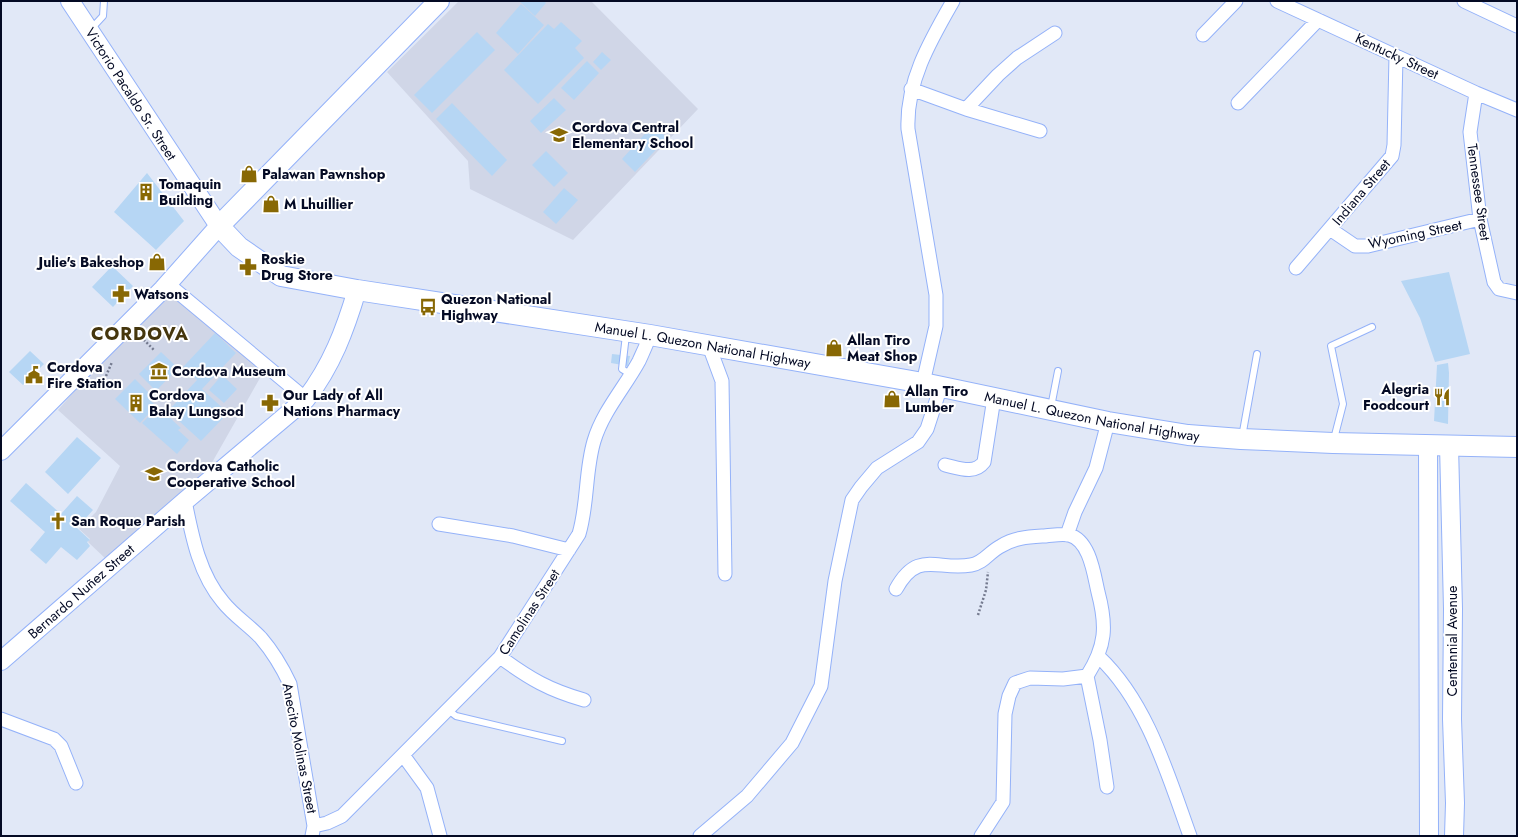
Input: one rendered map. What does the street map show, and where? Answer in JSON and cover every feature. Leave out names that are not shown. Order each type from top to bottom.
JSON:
[{"type":"main road","points":[[219,226],[434,3]]},
{"type":"main road","name":"Manuel L. Quezon National Highway","points":[[219,226],[239,247],[281,276],[357,290],[650,335],[932,384],[1051,411],[1108,422],[1188,435],[1241,439],[1333,443],[1517,447]]},
{"type":"street","name":"Victorio Pacaldo Sr. Street","points":[[70,1],[219,226]]},
{"type":"street","points":[[700,836],[747,796],[792,743],[821,686],[835,581],[852,500],[877,468],[918,442],[927,429],[936,326],[936,295],[908,129],[907,110],[911,89],[932,38],[953,1]]},
{"type":"street","points":[[1203,35],[1236,1]]},
{"type":"street","name":"Kentucky Street","points":[[1277,1],[1476,93],[1517,110]]},
{"type":"street","points":[[1464,1],[1517,26]]},
{"type":"street","points":[[1238,103],[1318,20]]},
{"type":"street","points":[[966,109],[998,75],[1017,58],[1055,33]]},
{"type":"street","name":"Indiana Street","points":[[1296,268],[1392,156],[1394,145],[1396,56]]},
{"type":"street","points":[[911,89],[966,109],[1040,131]]},
{"type":"street","name":"Tennessee Street","points":[[1476,93],[1470,132],[1480,219],[1494,282],[1499,288],[1517,293]]},
{"type":"street","name":"Wyoming Street","points":[[1330,229],[1355,246],[1368,246],[1480,219]]},
{"type":"street","points":[[1,451],[168,284],[219,226]]},
{"type":"street","points":[[168,284],[306,399]]},
{"type":"street","name":"Bernardo Nuñez Street","points":[[1,661],[185,501],[306,399],[320,381],[343,335],[357,290]]},
{"type":"street","name":"Camolinas Street","points":[[313,831],[342,816],[447,709],[500,658],[579,534],[584,517],[587,481],[594,441],[602,420],[639,361],[650,335]]},
{"type":"street","points":[[709,346],[722,381],[725,574]]},
{"type":"street","points":[[945,465],[972,470],[979,468],[984,462],[994,398]]},
{"type":"street","points":[[1067,535],[1075,512],[1096,468],[1108,422]]},
{"type":"street","name":"Centennial Avenue","points":[[1428,445],[1429,836]]},
{"type":"street","name":"Centennial Avenue","points":[[1449,446],[1453,594],[1452,719],[1455,803],[1454,836]]},
{"type":"street","name":"Anecito Molinas Street","points":[[185,501],[192,538],[206,578],[223,602],[260,638],[281,663],[290,684],[313,831]]},
{"type":"street","points":[[438,524],[513,536],[569,550]]},
{"type":"street","points":[[896,588],[906,572],[914,567],[924,564],[970,566],[982,562],[1000,546],[1024,537],[1067,535],[1074,537],[1085,549],[1093,567],[1104,616],[1099,657],[1087,676],[1100,740],[1106,787]]},
{"type":"street","points":[[1099,657],[1109,667],[1143,716],[1168,774],[1190,836]]},
{"type":"street","points":[[500,658],[528,678],[558,693],[584,700]]},
{"type":"street","points":[[981,836],[1003,802],[1005,787],[1005,714],[1009,696],[1016,683],[1030,678],[1063,679],[1087,676]]},
{"type":"street","points":[[1,719],[20,728],[54,739],[62,746],[76,783]]},
{"type":"street","points":[[403,755],[427,788],[440,836]]},
{"type":"lane","points":[[90,30],[103,16],[104,1]]},
{"type":"lane","points":[[1333,443],[1343,404],[1331,346],[1372,327]]},
{"type":"lane","points":[[627,332],[622,369],[630,374]]},
{"type":"lane","points":[[1241,439],[1257,354]]},
{"type":"lane","points":[[1051,411],[1058,371]]},
{"type":"lane","points":[[447,709],[456,716],[562,742]]},
{"type":"path","points":[[128,324],[154,350]]},
{"type":"path","points":[[978,615],[986,590],[991,554]]},
{"type":"shaded area","name":"Cordova Central Elementary School","points":[[459,1],[591,1],[698,109],[573,240],[470,189],[468,161],[387,72]]},
{"type":"shaded area","points":[[170,292],[264,371],[201,482],[107,560],[88,542],[90,539],[79,529],[96,512],[120,466],[58,410],[86,378]]},
{"type":"building","points":[[519,1],[544,1],[546,3],[535,16]]},
{"type":"building","points":[[521,4],[544,25],[518,54],[496,33]]},
{"type":"building","points":[[561,22],[582,41],[575,48],[584,58],[538,104],[504,70],[548,24],[554,29]]},
{"type":"building","points":[[477,32],[495,50],[432,113],[414,95]]},
{"type":"building","points":[[602,52],[611,60],[601,70],[593,62]]},
{"type":"building","points":[[587,61],[599,73],[574,100],[561,88]]},
{"type":"building","points":[[554,98],[566,110],[541,133],[530,121]]},
{"type":"building","points":[[452,103],[507,160],[492,176],[436,119]]},
{"type":"building","points":[[653,125],[667,138],[635,172],[622,159]]},
{"type":"building","points":[[546,151],[568,173],[554,187],[532,165]]},
{"type":"building","name":"Tomaquin Building","points":[[147,173],[184,221],[156,250],[114,212]]},
{"type":"building","points":[[564,188],[578,200],[556,224],[543,212]]},
{"type":"building","points":[[112,266],[133,286],[113,307],[92,287]]},
{"type":"building","points":[[1449,272],[1470,354],[1435,362],[1420,318],[1401,281]]},
{"type":"building","points":[[215,333],[236,353],[202,389],[228,413],[201,441],[168,411],[197,380],[183,367]]},
{"type":"building","points":[[30,351],[44,364],[23,385],[9,372]]},
{"type":"building","name":"Cordova Museum","points":[[161,352],[178,368],[156,391],[139,374]]},
{"type":"building","points":[[612,354],[630,356],[628,366],[611,363]]},
{"type":"building","name":"Alegria Foodcourt","points":[[1448,363],[1448,424],[1434,421],[1437,365]]},
{"type":"building","points":[[222,375],[237,389],[224,403],[209,390]]},
{"type":"building","name":"Cordova Balay Lungsod","points":[[135,379],[153,397],[150,400],[156,406],[140,423],[115,399]]},
{"type":"building","points":[[158,407],[181,428],[178,430],[189,440],[177,454],[142,423]]},
{"type":"building","points":[[77,437],[101,458],[68,494],[45,472]]},
{"type":"building","name":"San Roque Parish","points":[[26,483],[61,514],[77,496],[93,510],[77,528],[90,540],[87,542],[90,546],[77,560],[61,547],[46,564],[30,550],[45,532],[10,501]]},
{"type":"place","name":"Cordova Central Elementary School","points":[[559,135]]},
{"type":"place","name":"Palawan Pawnshop","points":[[249,174]]},
{"type":"place","name":"Tomaquin Building","points":[[146,192]]},
{"type":"place","name":"M Lhuillier","points":[[271,204]]},
{"type":"place","name":"Julie's Bakeshop","points":[[157,262]]},
{"type":"place","name":"Roskie Drug Store","points":[[248,267]]},
{"type":"place","name":"Watsons","points":[[121,294]]},
{"type":"place","name":"Quezon National Highway","points":[[428,307]]},
{"type":"place","name":"Allan Tiro Meat Shop","points":[[834,348]]},
{"type":"place","name":"Cordova Museum","points":[[159,371]]},
{"type":"place","name":"Cordova Fire Station","points":[[34,375]]},
{"type":"place","name":"Alegria Foodcourt","points":[[1442,397]]},
{"type":"place","name":"Allan Tiro Lumber","points":[[892,399]]},
{"type":"place","name":"Cordova Balay Lungsod","points":[[136,403]]},
{"type":"place","name":"Our Lady of All Nations Pharmacy","points":[[270,403]]},
{"type":"place","name":"Cordova Catholic Cooperative School","points":[[154,474]]},
{"type":"place","name":"San Roque Parish","points":[[58,521]]},
{"type":"district","name":"CORDOVA","points":[[140,334]]}]
